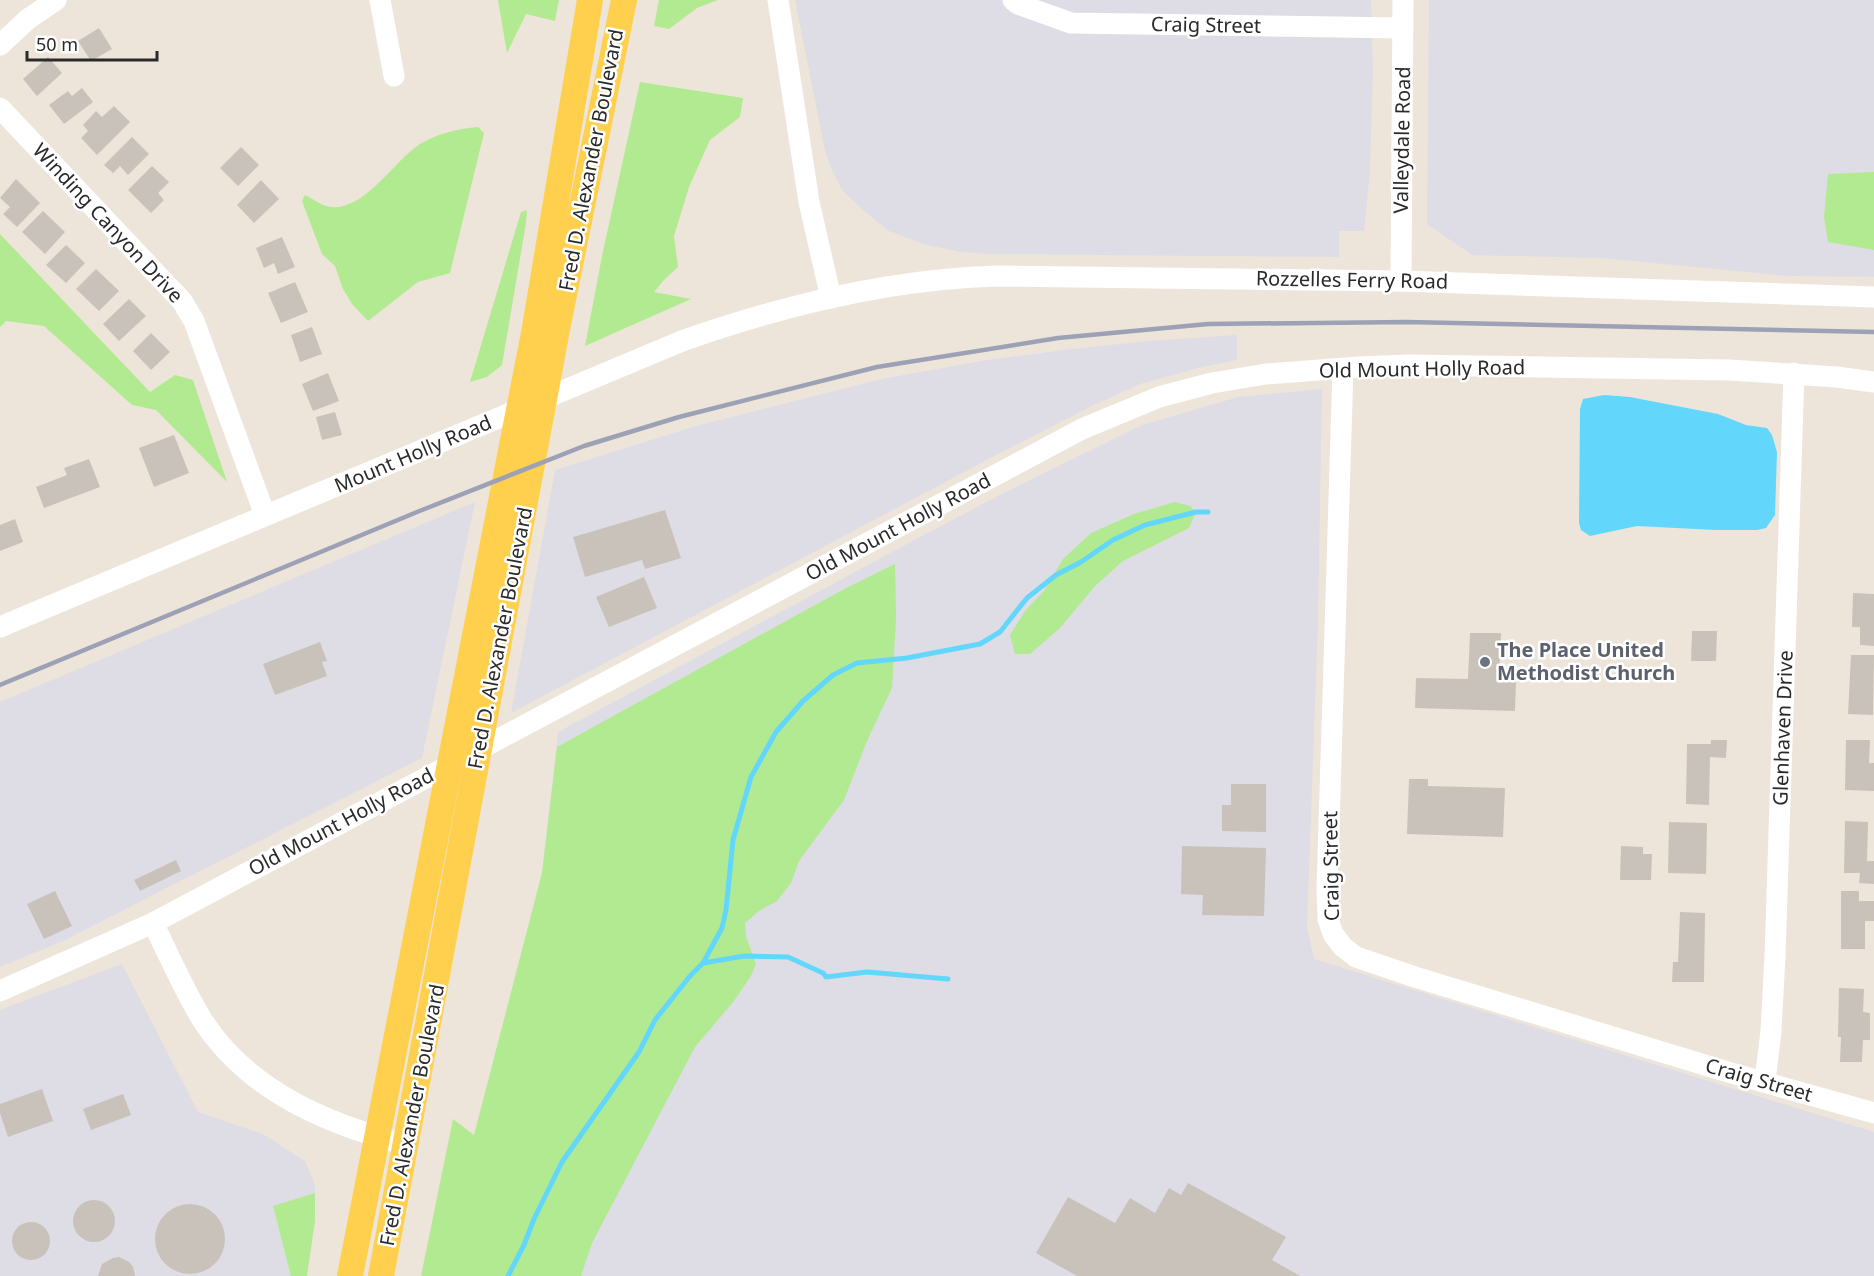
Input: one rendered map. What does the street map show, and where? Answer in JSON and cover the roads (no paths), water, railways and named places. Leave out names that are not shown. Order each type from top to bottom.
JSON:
[{"type":"main road","name":"Fred D. Alexander Boulevard","points":[[350,1276],[534,333],[591,0]]},
{"type":"main road","name":"Fred D. Alexander Boulevard","points":[[381,1276],[558,324],[624,0]]},
{"type":"street","points":[[0,45],[28,19],[56,0]]},
{"type":"street","points":[[380,0],[394,76]]},
{"type":"street","points":[[778,0],[809,202],[831,298]]},
{"type":"street","name":"Craig Street","points":[[1013,0],[1018,4],[1071,23],[1404,28]]},
{"type":"street","name":"Valleydale Road","points":[[1401,281],[1403,0]]},
{"type":"street","name":"Winding Canyon Drive","points":[[0,108],[182,301],[194,321],[266,515]]},
{"type":"street","name":"Rozzelles Ferry Road","points":[[831,298],[897,284],[998,276],[1401,281],[1874,297]]},
{"type":"street","name":"Mount Holly Road","points":[[0,627],[682,341],[746,319],[831,298]]},
{"type":"street","name":"Old Mount Holly Road","points":[[0,991],[153,923],[1082,429],[1159,397],[1212,383],[1266,374],[1408,365],[1729,370],[1874,382]]},
{"type":"street","name":"Craig Street","points":[[1343,369],[1328,867],[1328,919],[1333,934],[1343,947],[1356,957],[1426,980],[1874,1113]]},
{"type":"street","name":"Glenhaven Drive","points":[[1765,1081],[1771,1031],[1775,956],[1794,374]]},
{"type":"street","points":[[153,923],[202,1020],[230,1057],[262,1083],[302,1108],[337,1124],[406,1145]]},
{"type":"water","points":[[1604,395],[1630,397],[1718,414],[1746,425],[1767,428],[1772,435],[1777,452],[1775,515],[1766,528],[1715,530],[1637,526],[1590,536],[1581,530],[1579,523],[1580,409],[1583,399]]},
{"type":"waterway","points":[[508,1276],[562,1162],[639,1052],[655,1020],[703,963],[722,928],[733,840],[751,777],[776,732],[803,701],[833,675],[857,663],[907,658],[980,644],[1000,632],[1027,598],[1056,575],[1081,562],[1113,540],[1145,525],[1196,512],[1208,512]]},
{"type":"waterway","points":[[703,963],[744,956],[788,957],[823,973],[826,977],[867,972],[948,979]]},
{"type":"railway","points":[[0,685],[422,510],[584,446],[679,417],[877,367],[1058,338],[1208,324],[1407,322],[1874,332]]},
{"type":"place","name":"The Place United Methodist Church","points":[[1485,662]]}]
